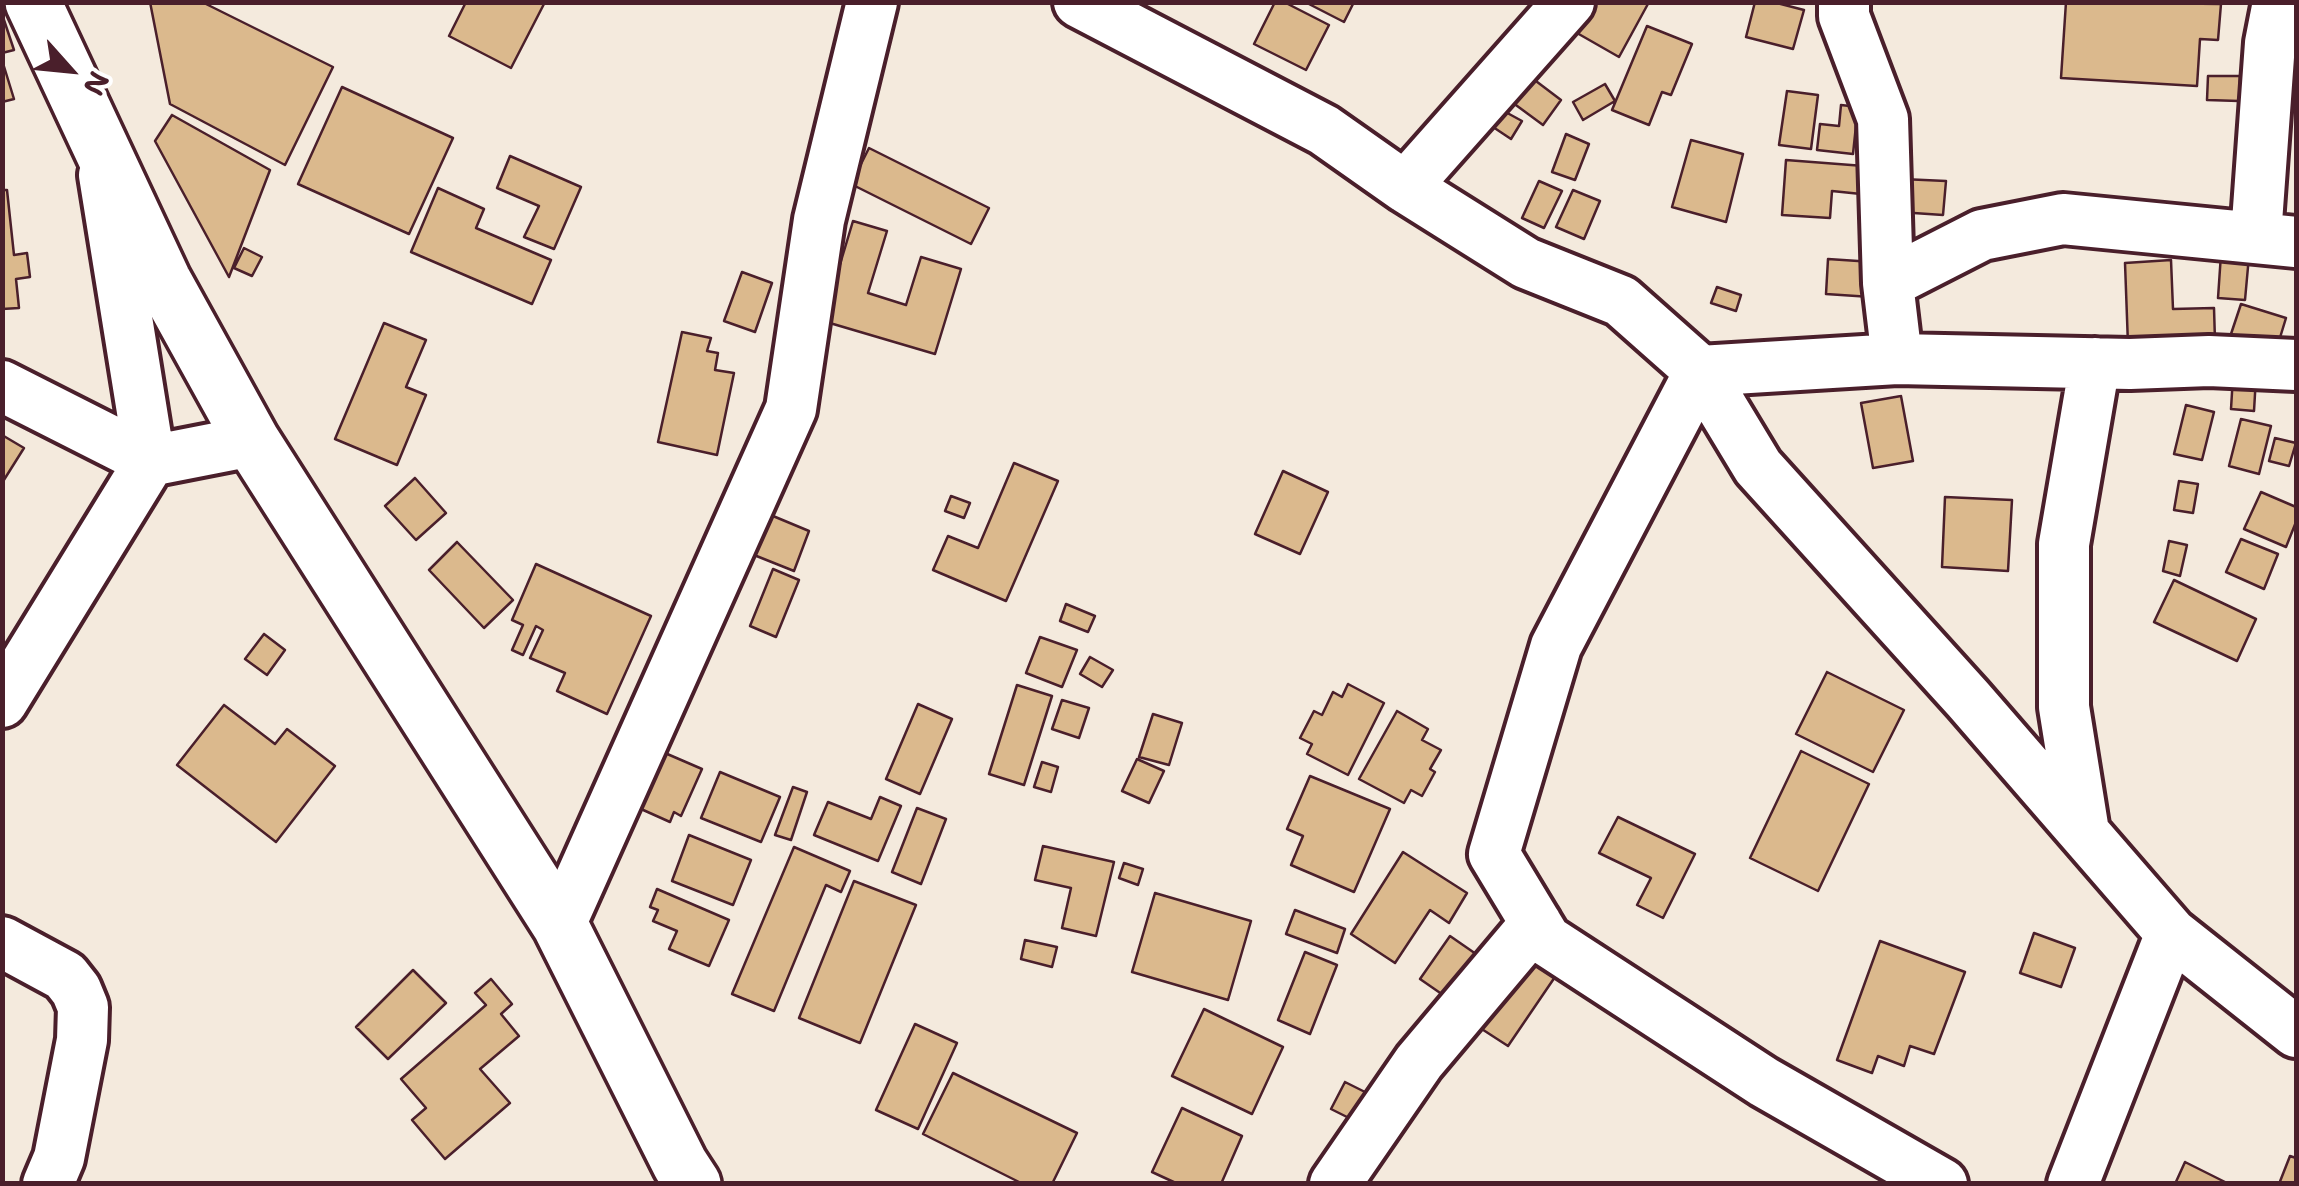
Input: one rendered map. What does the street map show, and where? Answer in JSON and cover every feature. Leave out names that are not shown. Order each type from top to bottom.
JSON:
[{"type":"street","points":[[33,2],[163,280],[252,441],[560,925],[675,1177]]},
{"type":"street","points":[[560,925],[791,409],[819,220],[872,2]]},
{"type":"street","points":[[1079,2],[1324,130],[1405,187],[1526,263],[1621,301],[1700,371],[1758,467],[2171,933],[2296,1032]]},
{"type":"street","points":[[1405,187],[1569,2]]},
{"type":"street","points":[[1844,2],[1844,16],[1883,119],[1888,283],[1898,360]]},
{"type":"street","points":[[1888,283],[1982,235],[2063,219],[2276,239],[2270,43],[2278,2]]},
{"type":"street","points":[[2,702],[150,461],[99,144]]},
{"type":"street","points":[[1700,371],[1898,360],[2209,361],[2296,366]]},
{"type":"street","points":[[2084,832],[2064,707],[2064,544],[2095,363]]},
{"type":"street","points":[[1700,371],[1556,646],[1494,854],[1546,940],[1764,1082],[1942,1184]]},
{"type":"street","points":[[2,386],[150,461],[252,441]]},
{"type":"street","points":[[1336,1184],[1419,1062],[1536,923]]},
{"type":"street","points":[[2074,1184],[2171,933]]},
{"type":"street","points":[[2,942],[65,976],[82,1007],[82,1040],[60,1158],[48,1184]]},
{"type":"building","points":[[150,2],[202,2],[333,67],[285,165],[170,104]]},
{"type":"building","points":[[466,2],[545,2],[511,68],[449,36]]},
{"type":"building","points":[[1275,2],[1284,2],[1329,25],[1306,70],[1254,44]]},
{"type":"building","points":[[1305,2],[1354,2],[1344,22]]},
{"type":"building","points":[[1594,2],[1649,2],[1619,57],[1577,33]]},
{"type":"building","points":[[1755,2],[1804,10],[1793,49],[1746,37]]},
{"type":"building","points":[[2066,2],[2221,4],[2218,40],[2200,39],[2197,86],[2061,78]]},
{"type":"building","points":[[2,14],[14,50],[2,53]]},
{"type":"building","points":[[1647,26],[1692,44],[1671,95],[1662,92],[1649,125],[1612,110]]},
{"type":"building","points":[[2,60],[14,99],[2,102]]},
{"type":"building","points":[[1524,72],[1561,100],[1543,125],[1505,97]]},
{"type":"building","points":[[2208,76],[2240,76],[2239,101],[2207,100]]},
{"type":"building","points":[[1605,84],[1615,101],[1583,120],[1573,102]]},
{"type":"building","points":[[342,87],[453,138],[409,234],[298,184]]},
{"type":"building","points":[[1787,91],[1818,95],[1811,149],[1779,145]]},
{"type":"building","points":[[1841,105],[1858,107],[1853,154],[1817,150],[1820,124],[1839,126]]},
{"type":"building","points":[[1500,109],[1522,121],[1511,139],[1490,125]]},
{"type":"building","points":[[172,115],[270,170],[229,277],[155,141]]},
{"type":"building","points":[[1566,134],[1589,144],[1575,180],[1552,172]]},
{"type":"building","points":[[1691,140],[1743,154],[1726,222],[1672,207]]},
{"type":"building","points":[[869,148],[989,208],[971,244],[851,184]]},
{"type":"building","points":[[510,156],[581,187],[554,249],[524,237],[539,206],[497,188]]},
{"type":"building","points":[[1786,160],[1864,166],[1861,194],[1832,191],[1830,218],[1782,215]]},
{"type":"building","points":[[1902,179],[1946,181],[1943,215],[1899,212]]},
{"type":"building","points":[[1539,181],[1562,191],[1544,228],[1522,218]]},
{"type":"building","points":[[438,188],[484,209],[476,228],[551,260],[532,304],[411,252]]},
{"type":"building","points":[[2,190],[7,190],[14,255],[27,253],[30,277],[16,279],[19,308],[2,309]]},
{"type":"building","points":[[1573,190],[1600,201],[1584,239],[1556,227]]},
{"type":"building","points":[[853,221],[887,231],[868,293],[906,305],[921,257],[961,269],[935,354],[823,321]]},
{"type":"building","points":[[244,248],[262,257],[252,276],[234,268]]},
{"type":"building","points":[[2221,254],[2249,256],[2245,300],[2218,298]]},
{"type":"building","points":[[1828,259],[1873,262],[1871,297],[1826,294]]},
{"type":"building","points":[[2171,260],[2173,309],[2214,308],[2215,341],[2128,345],[2125,263]]},
{"type":"building","points":[[742,272],[772,283],[755,332],[724,321]]},
{"type":"building","points":[[1717,287],[1741,295],[1736,311],[1711,303]]},
{"type":"building","points":[[2241,304],[2286,318],[2275,354],[2229,340]]},
{"type":"building","points":[[384,323],[426,340],[406,387],[426,395],[397,465],[335,439]]},
{"type":"building","points":[[682,332],[711,338],[707,351],[718,353],[715,370],[734,373],[717,455],[658,442]]},
{"type":"building","points":[[2233,376],[2256,377],[2254,411],[2231,409]]},
{"type":"building","points":[[1901,396],[1913,461],[1873,468],[1861,403]]},
{"type":"building","points":[[2186,405],[2214,412],[2202,460],[2174,454]]},
{"type":"building","points":[[2241,419],[2271,426],[2259,474],[2229,466]]},
{"type":"building","points":[[2,435],[24,448],[2,483]]},
{"type":"building","points":[[2275,438],[2296,443],[2289,466],[2269,461]]},
{"type":"building","points":[[1014,463],[1058,481],[1006,601],[933,570],[948,536],[978,548]]},
{"type":"building","points":[[1283,471],[1328,492],[1300,554],[1255,534]]},
{"type":"building","points":[[415,478],[446,513],[416,540],[385,506]]},
{"type":"building","points":[[2179,481],[2198,484],[2193,513],[2174,510]]},
{"type":"building","points":[[2261,492],[2296,507],[2296,522],[2286,547],[2244,529]]},
{"type":"building","points":[[951,496],[970,503],[964,518],[945,511]]},
{"type":"building","points":[[1945,497],[2012,500],[2008,571],[1942,567]]},
{"type":"building","points":[[761,511],[809,531],[794,571],[744,551]]},
{"type":"building","points":[[2241,539],[2278,554],[2264,589],[2226,572]]},
{"type":"building","points":[[2169,541],[2187,545],[2180,576],[2163,571]]},
{"type":"building","points":[[457,542],[513,600],[484,628],[429,570]]},
{"type":"building","points":[[536,564],[651,616],[607,714],[557,691],[565,673],[530,658],[543,630],[536,626],[523,655],[512,650],[523,625],[512,620]]},
{"type":"building","points":[[773,569],[799,580],[776,637],[750,626]]},
{"type":"building","points":[[2174,580],[2256,619],[2237,661],[2154,622]]},
{"type":"building","points":[[1066,604],[1095,616],[1088,632],[1060,621]]},
{"type":"building","points":[[264,634],[285,650],[267,675],[245,659]]},
{"type":"building","points":[[1040,637],[1077,650],[1062,687],[1026,673]]},
{"type":"building","points":[[1090,657],[1113,670],[1102,687],[1080,674]]},
{"type":"building","points":[[1827,672],[1904,710],[1873,772],[1796,734]]},
{"type":"building","points":[[1348,684],[1384,703],[1348,775],[1307,754],[1312,744],[1300,738],[1314,711],[1322,715],[1333,692],[1342,697]]},
{"type":"building","points":[[1017,685],[1052,696],[1024,785],[989,774]]},
{"type":"building","points":[[1062,700],[1089,708],[1079,738],[1052,729]]},
{"type":"building","points":[[918,704],[952,719],[920,794],[886,779]]},
{"type":"building","points":[[224,705],[275,744],[287,729],[335,766],[276,842],[177,765]]},
{"type":"building","points":[[1397,711],[1428,729],[1422,740],[1441,750],[1422,796],[1411,790],[1404,803],[1359,779]]},
{"type":"building","points":[[1153,714],[1182,723],[1169,765],[1139,757]]},
{"type":"building","points":[[1801,751],[1869,784],[1818,891],[1750,858]]},
{"type":"building","points":[[665,753],[702,769],[681,816],[674,812],[670,822],[641,809]]},
{"type":"building","points":[[1137,759],[1164,771],[1149,803],[1122,791]]},
{"type":"building","points":[[1042,762],[1058,767],[1051,792],[1034,787]]},
{"type":"building","points":[[720,772],[780,797],[761,842],[701,818]]},
{"type":"building","points":[[1310,776],[1390,809],[1354,892],[1291,865],[1303,836],[1287,829]]},
{"type":"building","points":[[793,787],[807,792],[791,840],[775,835]]},
{"type":"building","points":[[880,797],[901,806],[878,861],[814,835],[828,802],[871,819]]},
{"type":"building","points":[[917,808],[946,819],[921,884],[892,872]]},
{"type":"building","points":[[1618,817],[1695,854],[1663,918],[1637,905],[1651,878],[1599,853]]},
{"type":"building","points":[[689,835],[751,860],[733,905],[672,881]]},
{"type":"building","points":[[1043,846],[1114,862],[1096,936],[1062,928],[1071,888],[1035,880]]},
{"type":"building","points":[[794,847],[850,871],[841,892],[826,885],[774,1011],[732,994]]},
{"type":"building","points":[[1403,852],[1467,893],[1449,923],[1430,910],[1395,963],[1351,934]]},
{"type":"building","points":[[1124,863],[1143,869],[1138,885],[1119,878]]},
{"type":"building","points":[[854,881],[916,905],[860,1043],[799,1018]]},
{"type":"building","points":[[657,889],[729,920],[709,966],[669,949],[677,931],[653,921],[658,910],[650,907]]},
{"type":"building","points":[[1155,893],[1251,921],[1228,1000],[1132,972]]},
{"type":"building","points":[[1295,910],[1345,929],[1337,953],[1286,934]]},
{"type":"building","points":[[2034,933],[2075,948],[2061,987],[2020,973]]},
{"type":"building","points":[[1450,936],[1476,954],[1446,997],[1420,979]]},
{"type":"building","points":[[1025,940],[1057,947],[1052,967],[1021,959]]},
{"type":"building","points":[[1880,941],[1965,972],[1934,1054],[1910,1046],[1904,1066],[1878,1056],[1872,1073],[1837,1060]]},
{"type":"building","points":[[1523,951],[1557,974],[1508,1046],[1474,1024]]},
{"type":"building","points":[[1305,952],[1337,965],[1310,1034],[1278,1020]]},
{"type":"building","points":[[413,970],[446,1003],[388,1059],[356,1027]]},
{"type":"building","points":[[491,979],[512,1004],[501,1014],[519,1036],[480,1069],[510,1103],[445,1159],[412,1120],[426,1108],[401,1079],[486,1005],[475,993]]},
{"type":"building","points":[[1204,1009],[1283,1047],[1252,1114],[1172,1076]]},
{"type":"building","points":[[915,1024],[957,1043],[918,1129],[876,1110]]},
{"type":"building","points":[[953,1073],[1077,1133],[1052,1184],[1023,1184],[923,1134]]},
{"type":"building","points":[[1345,1082],[1367,1093],[1353,1120],[1331,1109]]},
{"type":"building","points":[[1182,1108],[1242,1136],[1221,1184],[1178,1184],[1152,1172]]},
{"type":"building","points":[[2290,1156],[2296,1158],[2296,1184],[2279,1184]]},
{"type":"building","points":[[2185,1162],[2229,1184],[2175,1184]]}]
